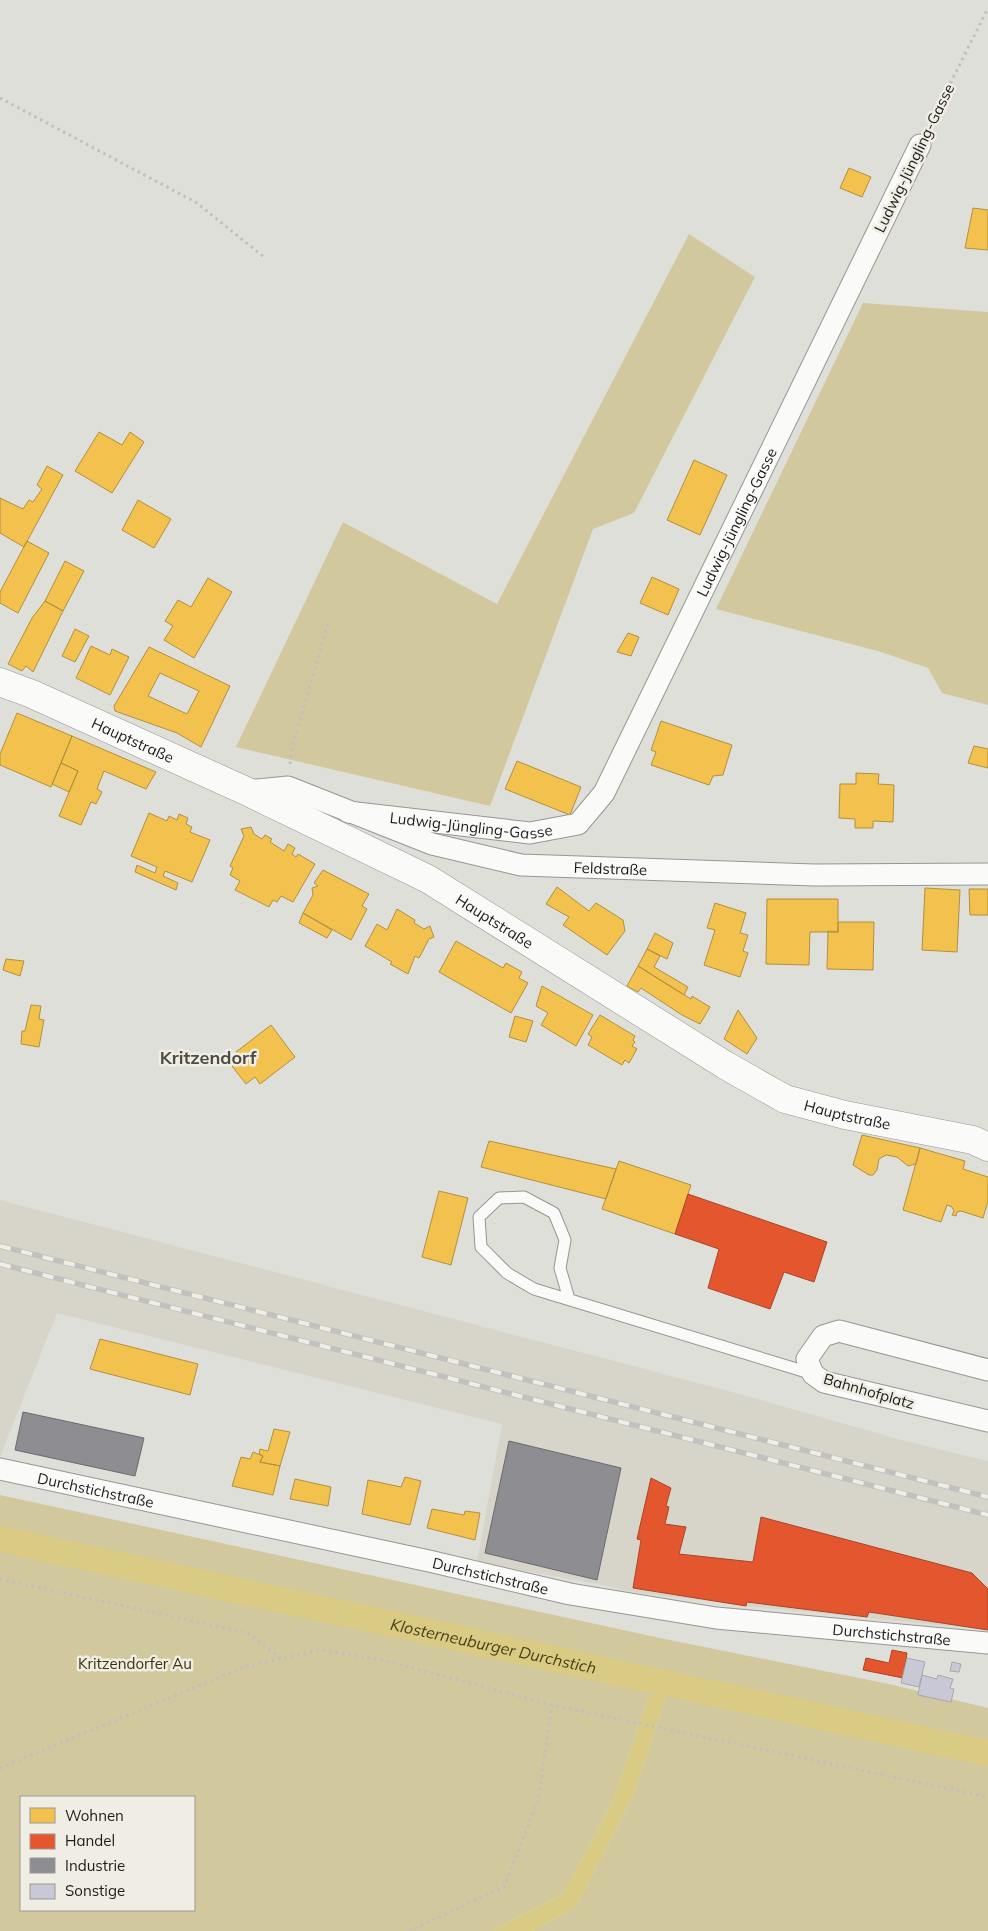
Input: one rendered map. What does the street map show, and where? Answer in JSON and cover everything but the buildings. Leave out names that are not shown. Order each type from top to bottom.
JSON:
[{"type":"main road","name":"Hauptstraße","points":[[0,682],[32,694],[246,791],[428,879],[725,1065],[785,1099],[845,1116],[973,1140],[988,1147]]},
{"type":"street","name":"Ludwig-Jüngling-Gasse","points":[[348,812],[530,833],[578,824],[604,793],[920,145]]},
{"type":"street","name":"Feldstraße","points":[[246,791],[288,787],[432,844],[522,865],[815,875],[988,874]]},
{"type":"street","name":"Bahnhofplatz","points":[[988,1370],[839,1331],[823,1336],[807,1359],[813,1374],[824,1382],[988,1421]]},
{"type":"street","name":"Durchstichstraße","points":[[0,1469],[400,1555],[570,1594],[716,1618],[988,1643]]},
{"type":"lane","points":[[569,1299],[560,1268],[565,1240],[554,1213],[524,1197],[499,1198],[479,1217],[481,1247],[507,1273],[534,1289],[813,1374]]},
{"type":"path","name":"Ludwig-Jüngling-Gasse","points":[[920,145],[988,8]]},
{"type":"path","points":[[0,98],[197,203],[264,257]]},
{"type":"path","points":[[288,787],[292,748],[329,620]]},
{"type":"path","points":[[0,1579],[248,1632],[281,1658]]},
{"type":"path","points":[[0,1768],[247,1666],[321,1650],[386,1661],[552,1705],[988,1797]]},
{"type":"path","points":[[409,1931],[504,1887],[538,1801],[552,1705]]},
{"type":"shaded area","points":[[0,1200],[725,1390],[898,1439],[988,1461],[988,1630],[746,1606],[633,1592],[477,1562],[502,1424],[57,1313],[0,1457]]},
{"type":"shaded area","points":[[657,1692],[666,1697],[633,1796],[576,1907],[532,1931],[491,1931],[563,1894],[612,1803],[648,1698]]},
{"type":"green space","points":[[689,234],[755,277],[634,513],[593,529],[490,806],[236,747],[343,522],[497,604]]},
{"type":"green space","points":[[863,303],[988,312],[988,705],[942,693],[928,668],[878,651],[716,609]]},
{"type":"green space","name":"Kritzendorfer Au","points":[[0,1495],[660,1638],[889,1684],[988,1708],[988,1931],[532,1931],[576,1907],[633,1796],[666,1697],[657,1692],[648,1698],[612,1803],[563,1894],[491,1931],[0,1931]]},
{"type":"waterway","name":"Klosterneuburger Durchstich","points":[[0,1539],[988,1753]]},
{"type":"waterway","points":[[655,1701],[661,1682]]},
{"type":"railway","points":[[0,1246],[988,1497]]},
{"type":"railway","points":[[0,1264],[988,1515]]},
{"type":"district","name":"Kritzendorf","points":[[208,1057]]}]
